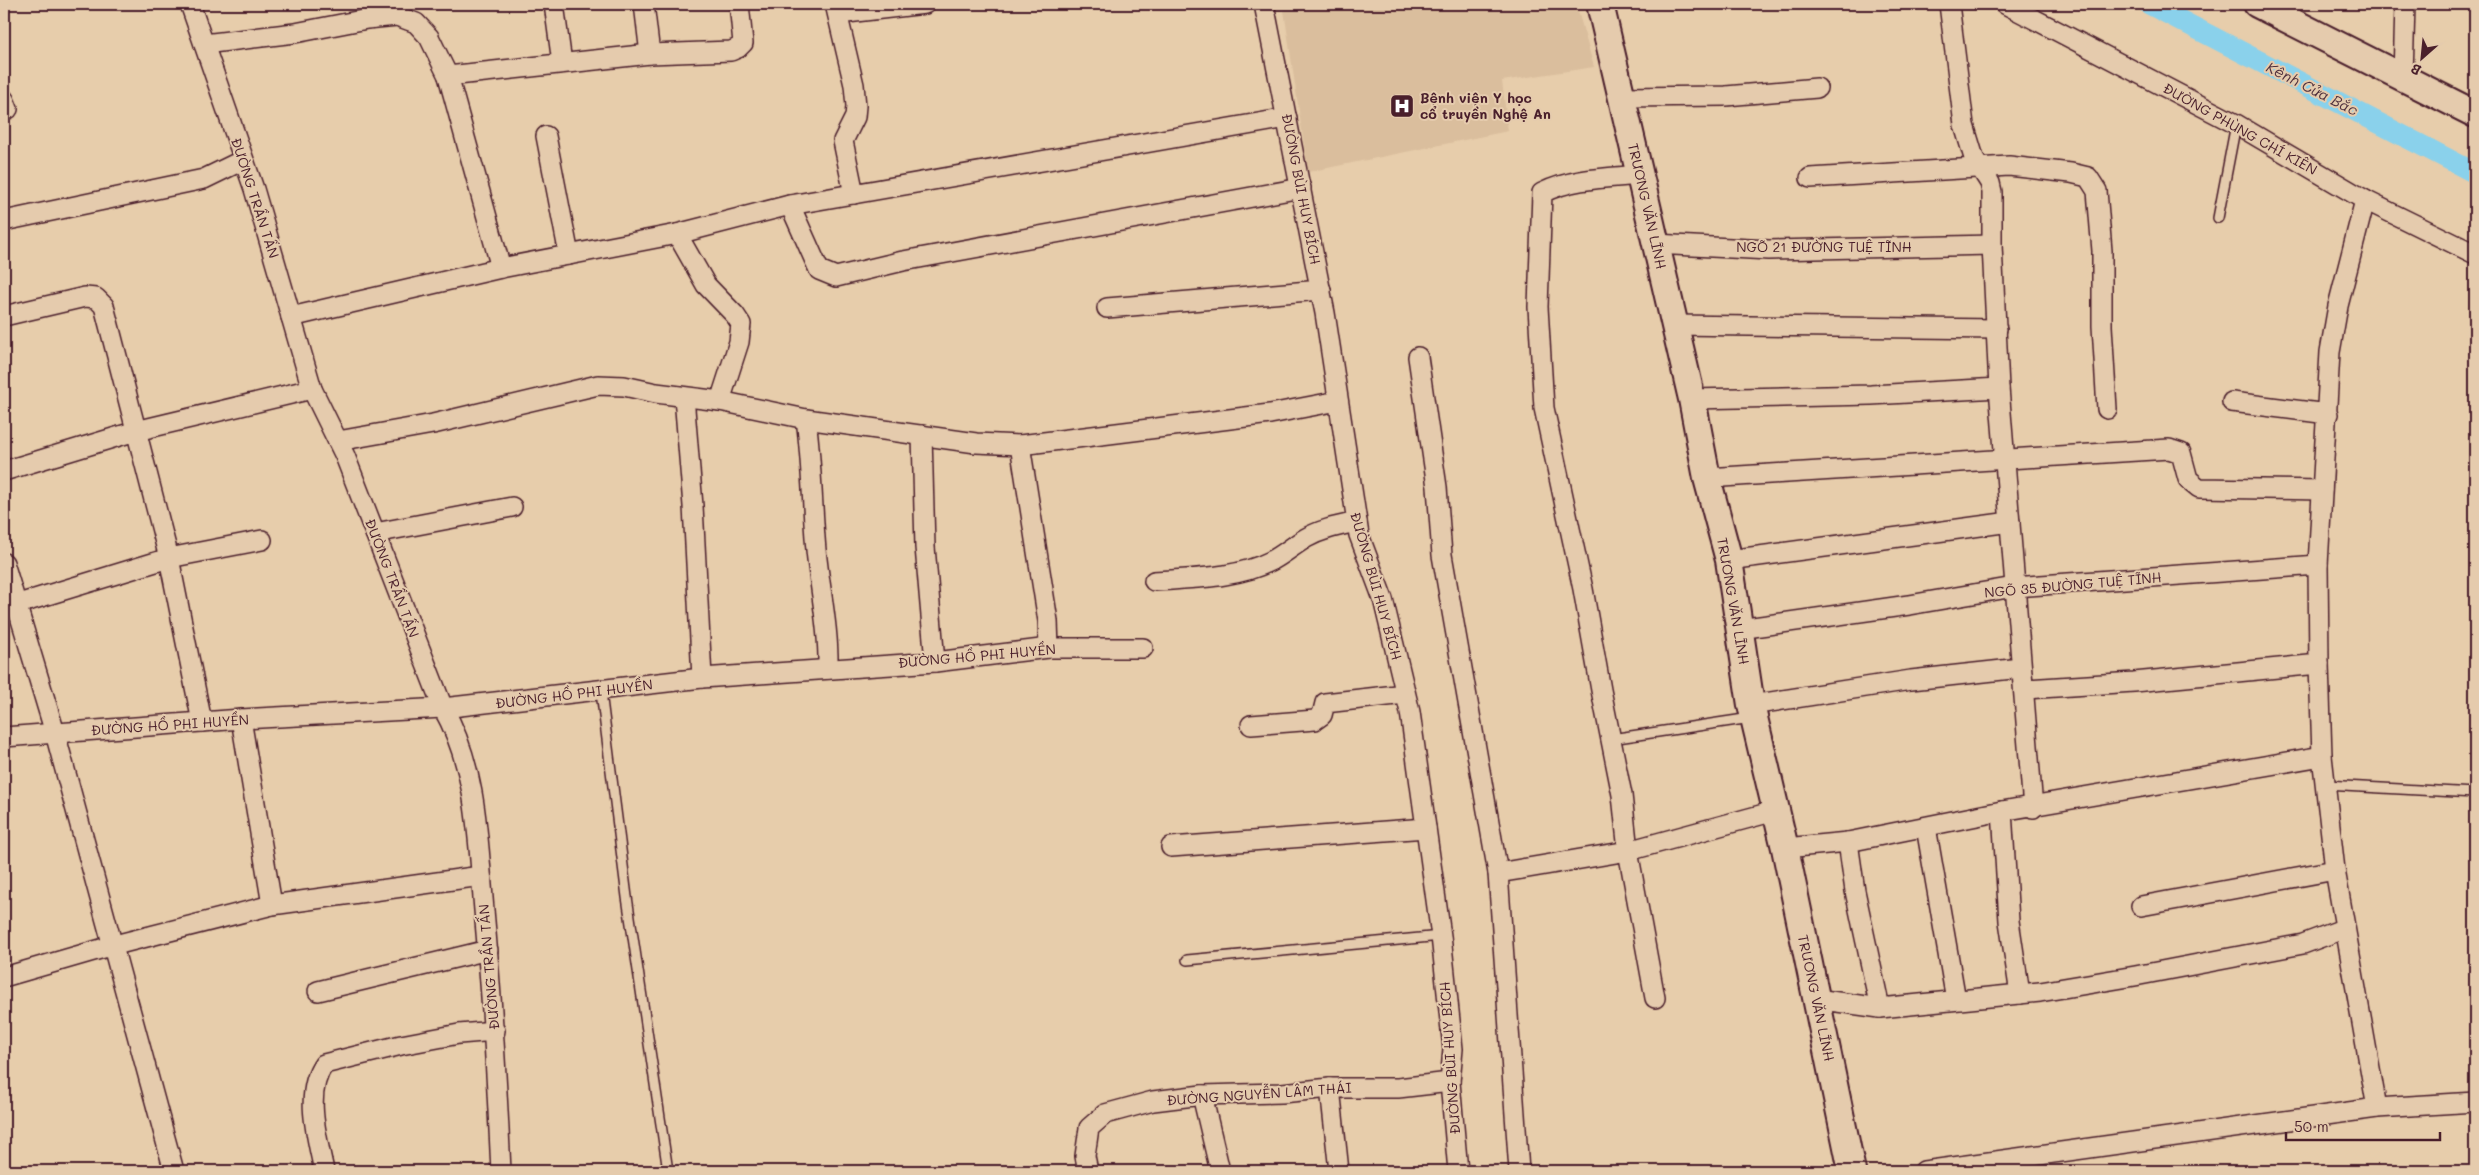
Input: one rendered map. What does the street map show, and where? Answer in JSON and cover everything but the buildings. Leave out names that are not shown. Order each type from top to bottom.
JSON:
[{"type":"street","name":"ĐƯỜNG TRẦN TẤN","points":[[190,4],[243,160],[312,389],[338,441],[443,708],[456,734],[472,788],[479,827],[502,1171]]},
{"type":"street","points":[[554,4],[562,63]]},
{"type":"street","points":[[644,4],[650,54]]},
{"type":"street","points":[[448,76],[650,54],[738,48],[743,43],[744,37],[739,4]]},
{"type":"street","points":[[854,194],[843,141],[855,116],[856,106],[854,86],[837,9],[925,4]]},
{"type":"street","name":"ĐƯỜNG BÙI HUY BÍCH","points":[[1264,4],[1321,290],[1357,522],[1364,549],[1391,626],[1410,712],[1441,936],[1453,1049],[1450,1082],[1458,1171]]},
{"type":"street","name":"TRƯƠNG VĂN LĨNH","points":[[1600,4],[1692,399],[1706,478],[1729,560],[1753,711],[1785,848],[1852,1171]]},
{"type":"street","points":[[1949,4],[1964,125],[1968,142],[1990,184],[1992,192],[1992,245],[1999,388],[2014,587],[2021,668],[2025,689],[2033,808]]},
{"type":"street","name":"ĐƯỜNG PHÙNG CHÍ KIÊN","points":[[2004,4],[2236,124],[2365,200],[2475,254]]},
{"type":"street","points":[[2257,4],[2475,114]]},
{"type":"street","points":[[2403,78],[2405,4]]},
{"type":"street","points":[[204,44],[295,33],[367,19],[397,16],[416,22],[429,37],[448,76],[501,268]]},
{"type":"street","points":[[1622,98],[1726,96],[1816,88]]},
{"type":"street","points":[[291,317],[501,268],[677,234],[790,205],[1120,149],[1287,118]]},
{"type":"street","points":[[546,136],[569,255]]},
{"type":"street","points":[[4,221],[195,181],[243,160]]},
{"type":"street","points":[[1810,178],[2010,166],[2071,173],[2088,177],[2097,191],[2102,251],[2102,326],[2107,409]]},
{"type":"street","points":[[1640,175],[1588,180],[1553,187],[1542,193],[1540,205],[1538,307],[1544,408],[1584,589],[1622,795],[1628,852],[1655,998]]},
{"type":"street","points":[[790,205],[818,270],[836,277],[903,261],[1300,188]]},
{"type":"street","points":[[2365,200],[2338,306],[2330,352],[2318,565],[2319,664],[2322,756],[2334,870],[2362,1018],[2376,1108]]},
{"type":"street","points":[[677,234],[706,285],[735,314],[741,324],[739,342],[720,401]]},
{"type":"street","name":"NGÕ 21 ĐƯỜNG TUỆ TĨNH","points":[[1655,244],[1769,250],[1992,245]]},
{"type":"street","points":[[1107,308],[1321,290]]},
{"type":"street","points":[[4,316],[85,297],[93,297],[102,302],[168,558],[202,722]]},
{"type":"street","points":[[1674,325],[1997,329]]},
{"type":"street","points":[[1418,357],[1438,487],[1442,555],[1498,874],[1520,1171]]},
{"type":"street","points":[[338,441],[433,424],[591,386],[624,386],[684,397],[720,401],[806,419],[976,443],[1020,445],[1270,414],[1338,401]]},
{"type":"street","points":[[1692,399],[1871,395],[1999,388]]},
{"type":"street","points":[[4,471],[136,431],[312,389]]},
{"type":"street","points":[[684,397],[693,506],[702,678]]},
{"type":"street","points":[[2232,402],[2328,414]]},
{"type":"street","points":[[806,419],[816,550],[828,642],[828,669]]},
{"type":"street","points":[[922,435],[925,547],[935,662]]},
{"type":"street","points":[[1020,445],[1048,621],[1049,648]]},
{"type":"street","points":[[1706,478],[2169,449],[2181,453],[2188,479],[2199,488],[2322,490]]},
{"type":"street","points":[[375,533],[512,506]]},
{"type":"street","points":[[1154,582],[1222,576],[1250,570],[1272,561],[1306,538],[1329,528],[1357,522]]},
{"type":"street","points":[[1729,560],[2010,522]]},
{"type":"street","points":[[10,607],[168,558],[262,540]]},
{"type":"street","points":[[4,563],[10,607],[55,734],[111,946],[174,1171]]},
{"type":"street","name":"NGÕ 35 ĐƯỜNG TUỆ TĨNH","points":[[1739,629],[1909,606],[2014,587],[2318,565]]},
{"type":"street","name":"ĐƯỜNG HỒ PHI HUYỀN","points":[[4,737],[241,719],[443,708],[601,692],[702,678],[935,662],[1049,648],[1143,648]]},
{"type":"street","points":[[2025,689],[2134,682],[2319,664]]},
{"type":"street","points":[[1753,711],[1910,680],[2021,668]]},
{"type":"street","points":[[1251,726],[1314,720],[1322,715],[1325,703],[1405,694]]},
{"type":"street","points":[[241,719],[272,905]]},
{"type":"street","points":[[1785,848],[1848,842],[2002,811],[2033,808],[2322,756]]},
{"type":"street","points":[[1498,874],[1628,852],[1775,811]]},
{"type":"street","points":[[2002,811],[2009,921],[2020,994]]},
{"type":"street","points":[[1926,827],[1956,1000]]},
{"type":"street","points":[[1171,847],[1426,828]]},
{"type":"street","points":[[1848,842],[1855,891],[1880,1008]]},
{"type":"street","points":[[2141,906],[2334,870]]},
{"type":"street","points":[[4,977],[111,946],[272,905],[481,876]]},
{"type":"street","points":[[1816,999],[1880,1008],[2020,994],[2135,976],[2303,944],[2344,929]]},
{"type":"street","points":[[318,991],[488,950]]},
{"type":"street","points":[[324,1171],[314,1118],[314,1091],[320,1070],[324,1064],[401,1045],[459,1034],[494,1031]]},
{"type":"street","name":"ĐƯỜNG NGUYỄN LÂM THÁI","points":[[1088,1171],[1085,1156],[1089,1128],[1105,1114],[1153,1101],[1202,1095],[1282,1093],[1330,1088],[1398,1088],[1450,1082]]},
{"type":"street","points":[[1330,1088],[1339,1171]]},
{"type":"street","points":[[1202,1095],[1220,1171]]},
{"type":"street","points":[[1924,1171],[2376,1108],[2475,1102]]},
{"type":"lane","points":[[2218,218],[2236,124]]},
{"type":"lane","points":[[601,692],[627,897],[668,1171]]},
{"type":"lane","points":[[1611,739],[1753,711]]},
{"type":"lane","points":[[2325,785],[2475,793]]},
{"type":"lane","points":[[1187,960],[1441,936]]},
{"type":"shaded area","name":"Bệnh viện Y học cổ truyền Nghệ An","points":[[1283,4],[1576,4],[1594,67],[1502,81],[1508,131],[1308,172]]},
{"type":"waterway","name":"Kênh Cửa Bắc","points":[[2149,4],[2475,173]]},
{"type":"place","name":"Bệnh viện Y học cổ truyền Nghệ An","points":[[1402,106]]}]
